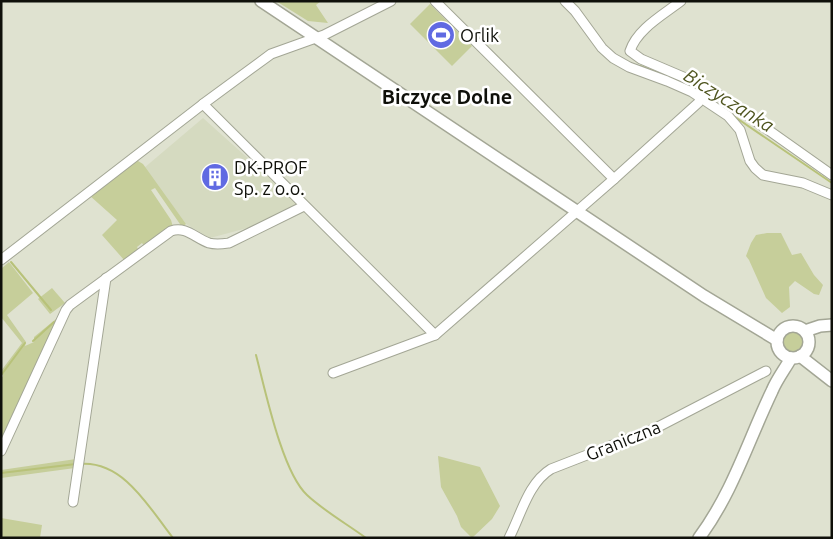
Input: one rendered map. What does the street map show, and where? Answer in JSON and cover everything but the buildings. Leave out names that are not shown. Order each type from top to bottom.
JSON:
[{"type":"main road","points":[[261,1],[709,299],[779,336]]},
{"type":"main road","points":[[699,538],[733,483],[772,390],[799,348],[830,325]]},
{"type":"main road","points":[[799,348],[778,348],[779,336],[792,326],[798,327],[799,348],[832,380]]},
{"type":"street","points":[[1,260],[203,104],[275,52],[317,38],[391,1]]},
{"type":"street","points":[[435,1],[614,179]]},
{"type":"street","points":[[565,1],[575,10],[602,48],[613,58],[629,67],[667,81],[702,98],[728,116],[740,130],[750,161],[763,175],[803,183],[832,195]]},
{"type":"street","points":[[681,1],[646,28],[633,42],[630,51],[641,59],[709,88],[832,175]]},
{"type":"street","points":[[332,373],[434,335],[614,179],[702,98],[709,88]]},
{"type":"street","points":[[203,104],[222,126],[434,335]]},
{"type":"street","points":[[1,451],[68,307],[171,231],[188,231],[210,243],[219,245],[230,243],[304,206]]},
{"type":"street","points":[[72,502],[106,278]]},
{"type":"street","name":"Graniczna","points":[[509,538],[536,482],[551,469],[656,428],[766,371]]},
{"type":"shaded area","points":[[203,118],[300,205],[251,227],[210,238],[186,224],[144,168]]},
{"type":"green space","points":[[276,1],[321,1],[316,5],[328,23],[308,21]]},
{"type":"green space","name":"Orlik","points":[[430,4],[472,46],[452,66],[410,24]]},
{"type":"green space","points":[[132,161],[138,161],[143,164],[186,224],[182,227],[155,188],[151,190],[171,220],[173,227],[145,247],[142,243],[137,247],[139,251],[125,261],[102,235],[117,220],[89,195]]},
{"type":"green space","points":[[781,233],[792,255],[801,253],[814,275],[823,285],[819,295],[814,294],[795,281],[789,287],[790,307],[782,313],[766,298],[746,256],[756,235]]},
{"type":"green space","points":[[9,262],[33,293],[7,315],[26,342],[25,346],[34,342],[34,337],[58,319],[1,444],[1,379],[3,376],[1,371],[22,343],[1,317],[1,269]]},
{"type":"green space","points":[[52,288],[65,303],[50,314],[38,299]]},
{"type":"green space","points":[[793,331],[801,334],[804,342],[801,350],[793,353],[785,350],[782,342],[785,334]]},
{"type":"green space","points":[[438,456],[480,467],[500,506],[492,519],[472,538],[461,527],[441,487]]},
{"type":"green space","points":[[76,459],[75,468],[1,478],[1,470]]},
{"type":"green space","points":[[1,518],[42,525],[40,538],[1,538]]},
{"type":"waterway","name":"Biczyczanka","points":[[571,1],[578,8]]},
{"type":"waterway","name":"Biczyczanka","points":[[640,66],[656,72]]},
{"type":"waterway","name":"Biczyczanka","points":[[732,115],[832,183]]},
{"type":"waterway","points":[[11,262],[51,310]]},
{"type":"waterway","points":[[33,341],[54,322]]},
{"type":"waterway","points":[[2,374],[25,343]]},
{"type":"waterway","points":[[256,355],[282,450],[298,484],[314,501],[366,538]]},
{"type":"waterway","points":[[1,473],[76,464]]},
{"type":"waterway","points":[[81,464],[96,465],[110,470],[123,478],[145,501],[173,538]]},
{"type":"place","name":"Orlik","points":[[441,35]]},
{"type":"place","name":"DK-PROF Sp. z o.o.","points":[[215,177]]},
{"type":"district","name":"Biczyce Dolne","points":[[447,96]]}]
